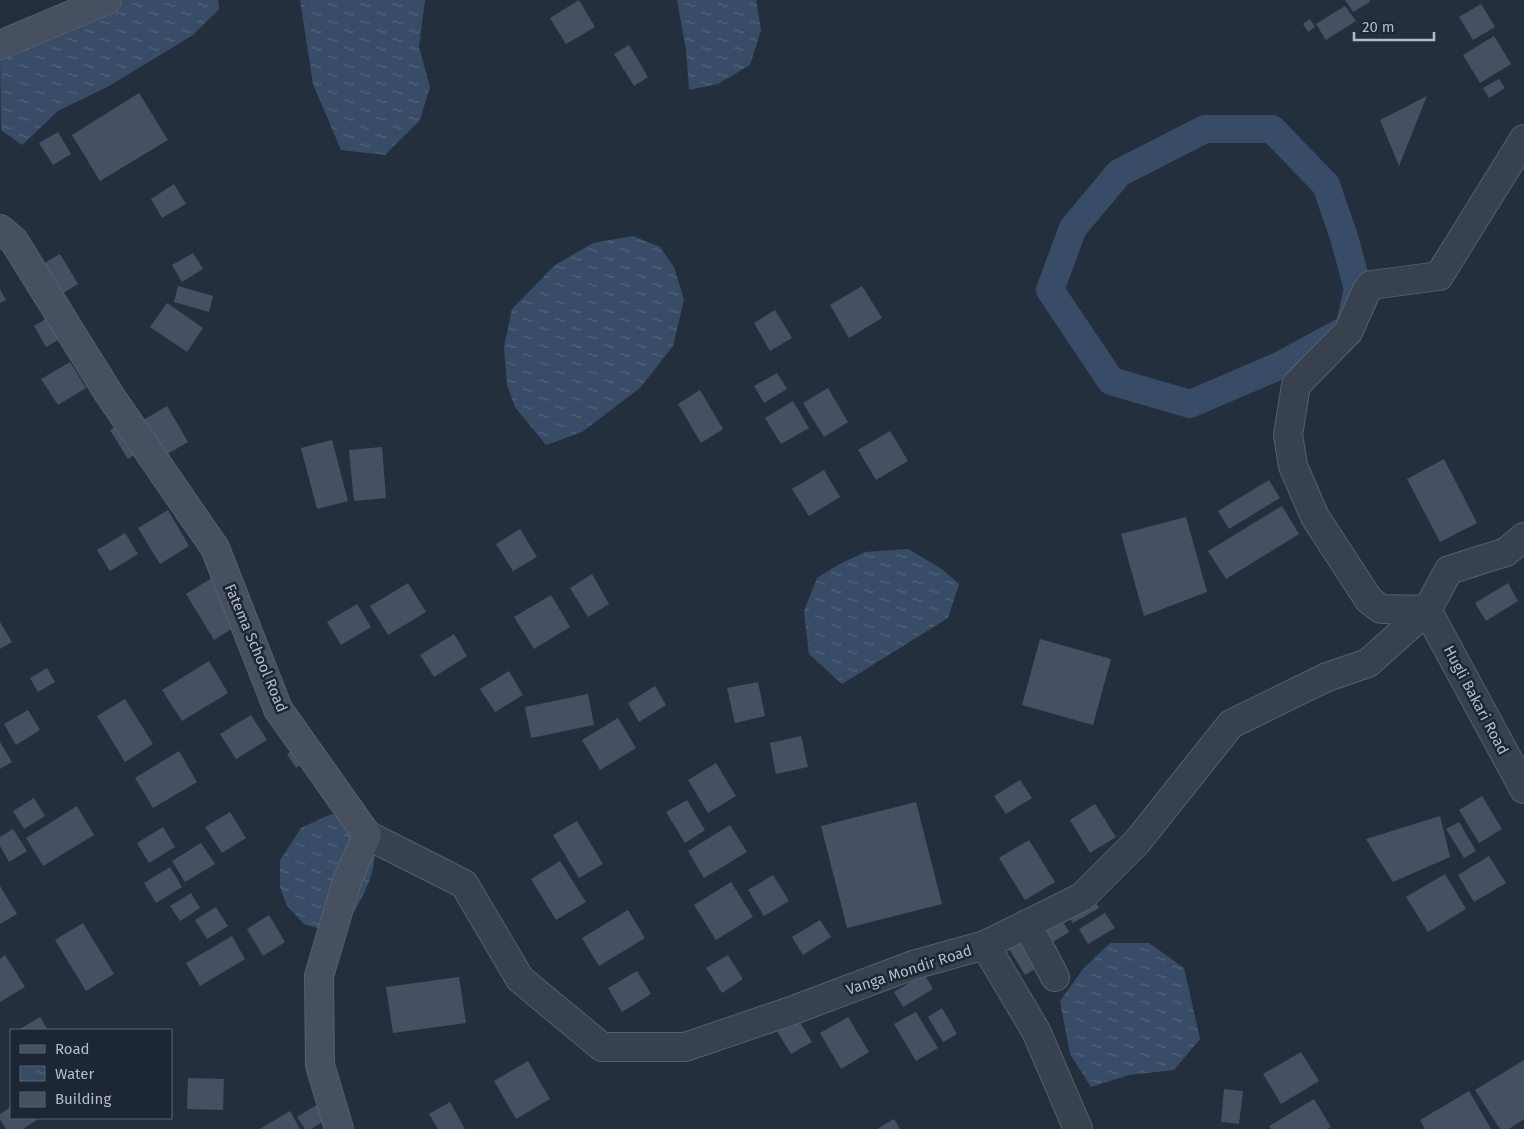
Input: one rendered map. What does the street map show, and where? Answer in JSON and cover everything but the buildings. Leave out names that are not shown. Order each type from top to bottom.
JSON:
[{"type":"main road","points":[[0,45],[107,0]]},
{"type":"main road","name":"Fatema School Road","points":[[0,230],[14,241],[109,394],[215,548],[278,709],[367,834]]},
{"type":"main road","points":[[339,1129],[320,1065],[319,976],[347,881],[367,834]]},
{"type":"street","points":[[1427,610],[1381,609],[1370,600],[1315,517],[1293,466],[1288,435],[1296,385],[1348,332],[1371,285],[1439,276],[1524,139]]},
{"type":"street","name":"Vanga Mondir Road","points":[[367,834],[464,884],[520,979],[602,1047],[685,1046],[788,1012],[913,965],[986,945],[1082,897],[1136,842],[1231,724],[1327,677],[1368,663],[1427,610],[1449,570],[1506,552],[1524,537]]},
{"type":"street","name":"Hugli Bakari Road","points":[[1427,610],[1524,789]]},
{"type":"street","points":[[1027,924],[1056,977]]},
{"type":"street","points":[[986,945],[1036,1031],[1078,1129]]},
{"type":"water","points":[[123,0],[218,0],[219,9],[193,35],[109,86],[58,111],[22,145],[1,130],[0,50]]},
{"type":"water","points":[[300,0],[425,0],[419,47],[430,87],[420,120],[385,155],[341,150],[313,84]]},
{"type":"water","points":[[677,0],[756,0],[761,30],[750,65],[718,84],[689,90],[686,50]]},
{"type":"water","points":[[633,236],[660,247],[674,267],[684,300],[673,346],[640,388],[582,432],[546,445],[515,407],[507,385],[504,347],[512,309],[555,265],[593,243]]},
{"type":"water","points":[[908,549],[942,569],[959,584],[948,618],[842,684],[809,654],[804,611],[817,578],[865,552]]},
{"type":"water","points":[[331,814],[351,817],[374,852],[374,865],[357,907],[335,929],[317,928],[304,924],[287,906],[280,887],[280,860],[301,828]]},
{"type":"water","points":[[1110,943],[1149,943],[1184,968],[1200,1039],[1174,1070],[1129,1075],[1091,1087],[1070,1054],[1060,1001],[1083,969]]},
{"type":"waterway","points":[[1205,129],[1272,129],[1326,185],[1344,237],[1358,289],[1349,328],[1281,365],[1190,404],[1111,381],[1050,290],[1073,228],[1119,173],[1205,129]]}]
